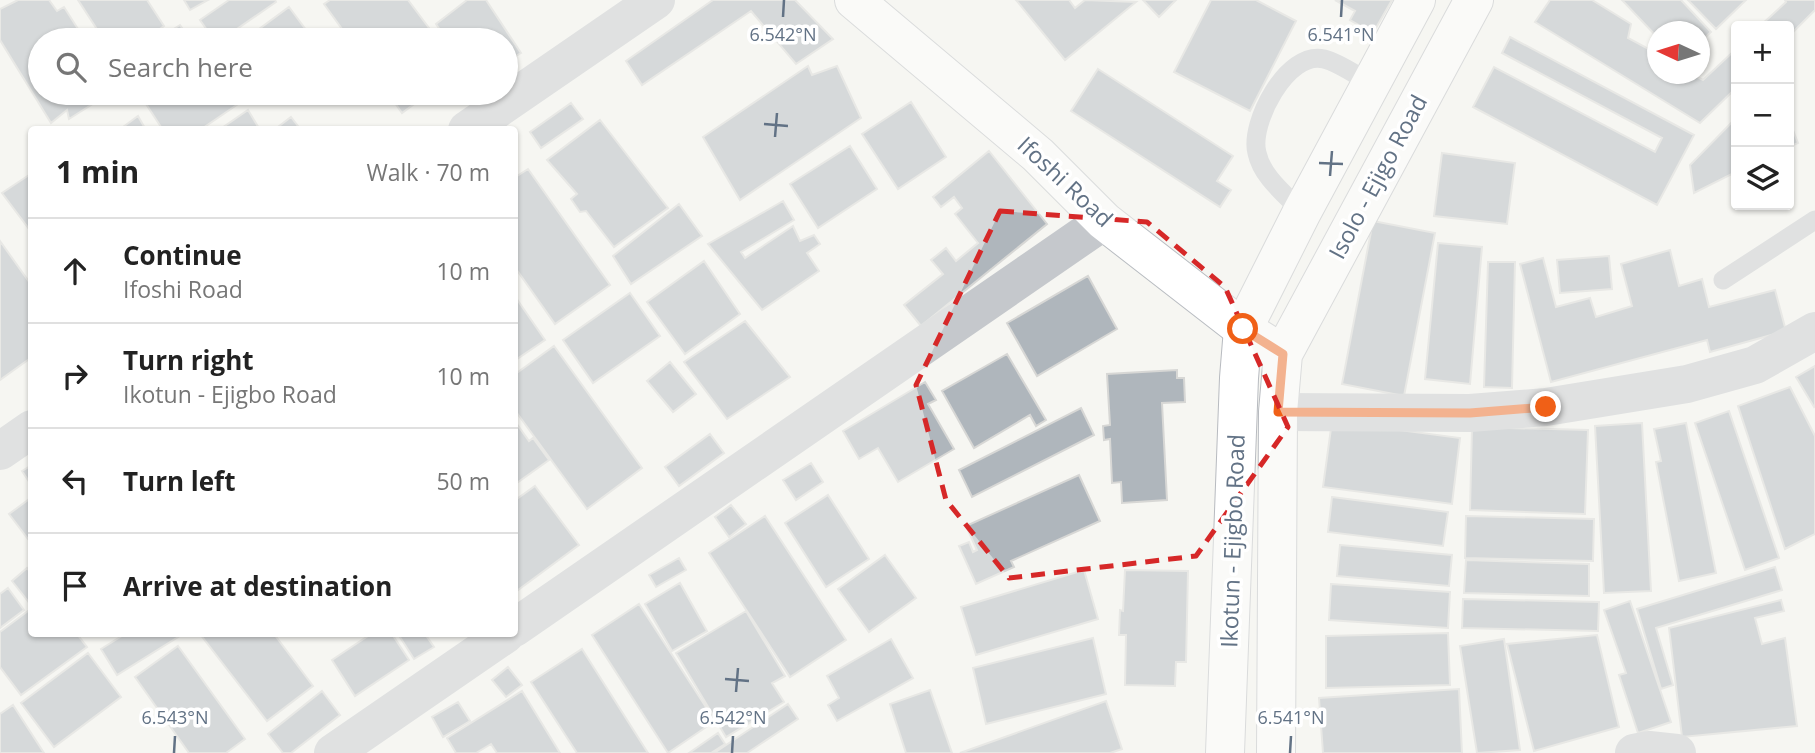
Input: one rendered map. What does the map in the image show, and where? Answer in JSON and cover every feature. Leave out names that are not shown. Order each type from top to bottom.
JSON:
[{"type":"main road","name":"Ifoshi Road","points":[[854,0],[1038,155],[1104,221],[1243,329],[1283,354]]},
{"type":"main road","points":[[1243,329],[1416,0]]},
{"type":"main road","name":"Isolo - Ejigo Road","points":[[1283,354],[1474,0]]},
{"type":"main road","name":"Ikotun - Ejigbo Road","points":[[1225,753],[1243,329]]},
{"type":"main road","name":"Ikotun - Ejigbo Road","points":[[1276,753],[1278,412],[1283,354]]},
{"type":"street","points":[[518,95],[656,0]]},
{"type":"street","points":[[473,126],[503,105]]},
{"type":"street","points":[[518,625],[1104,221]]},
{"type":"street","points":[[1278,412],[1470,413],[1546,407],[1686,384],[1755,365],[1815,331]]},
{"type":"street","points":[[0,451],[28,432]]},
{"type":"street","points":[[333,753],[502,637]]},
{"type":"street","points":[[1634,753],[1649,750],[1677,753]]},
{"type":"lane","points":[[1303,212],[1265,172],[1256,152],[1259,124],[1280,80],[1304,61],[1323,59],[1372,84]]},
{"type":"lane","points":[[1723,280],[1815,220]]},
{"type":"highlighted area","points":[[1000,211],[1147,222],[1225,287],[1288,427],[1196,556],[1009,578],[946,500],[916,385]]},
{"type":"building","points":[[18,0],[49,0],[57,11],[64,7],[77,28],[28,28],[28,86],[0,40],[0,9]]},
{"type":"building","points":[[78,0],[147,0],[164,26],[161,28],[96,28]]},
{"type":"building","points":[[184,0],[208,0],[190,10]]},
{"type":"building","points":[[229,0],[276,2],[238,28],[206,28],[200,20]]},
{"type":"building","points":[[330,0],[408,0],[429,28],[341,28],[324,4]]},
{"type":"building","points":[[467,0],[486,0],[504,28],[439,28],[436,24]]},
{"type":"building","points":[[713,0],[795,0],[833,39],[796,64],[751,11],[642,85],[626,61]]},
{"type":"building","points":[[1016,0],[1069,0],[1075,8],[1085,0],[1136,2],[1065,60]]},
{"type":"building","points":[[1143,0],[1176,0],[1159,17]]},
{"type":"building","points":[[1211,0],[1256,0],[1296,21],[1250,111],[1174,72]]},
{"type":"building","points":[[1335,0],[1392,0],[1373,33],[1350,20],[1355,11]]},
{"type":"building","points":[[1550,0],[1592,0],[1631,24],[1628,38],[1647,48],[1647,84],[1710,84],[1710,73],[1731,54],[1731,93],[1700,123],[1535,22]]},
{"type":"building","points":[[1622,0],[1681,0],[1701,21],[1647,21],[1647,26]]},
{"type":"building","points":[[1688,0],[1746,0],[1716,29]]},
{"type":"building","points":[[1785,0],[1815,0],[1815,10],[1794,31],[1794,21],[1765,21]]},
{"type":"building","points":[[289,7],[305,28],[260,28]]},
{"type":"building","points":[[1510,37],[1694,135],[1657,205],[1473,107],[1494,67],[1655,152],[1662,138],[1502,53]]},
{"type":"building","points":[[808,66],[812,75],[837,66],[861,118],[740,200],[703,137]]},
{"type":"building","points":[[1098,69],[1233,156],[1217,181],[1231,190],[1220,207],[1071,111]]},
{"type":"building","points":[[911,102],[946,157],[898,189],[862,134]]},
{"type":"building","points":[[571,103],[583,119],[541,148],[530,132]]},
{"type":"building","points":[[40,105],[91,105],[69,119],[67,110],[51,123]]},
{"type":"building","points":[[147,105],[237,105],[206,126],[160,126]]},
{"type":"building","points":[[396,105],[413,105],[402,113]]},
{"type":"building","points":[[248,110],[258,126],[225,126]]},
{"type":"building","points":[[138,116],[144,126],[124,126]]},
{"type":"building","points":[[291,117],[298,126],[279,126]]},
{"type":"building","points":[[600,120],[668,208],[614,247],[586,211],[580,212],[571,199],[577,194],[547,160]]},
{"type":"building","points":[[1731,123],[1731,174],[1694,193],[1690,165]]},
{"type":"building","points":[[850,146],[877,189],[818,228],[790,184]]},
{"type":"building","points":[[989,151],[1047,224],[921,326],[904,305],[943,274],[931,260],[946,248],[956,261],[978,243],[955,214],[962,208],[954,197],[941,207],[933,197]]},
{"type":"building","points":[[1442,153],[1515,163],[1507,224],[1434,216]]},
{"type":"building","points":[[528,169],[610,285],[555,324],[518,272],[518,175]]},
{"type":"building","points":[[28,176],[28,228],[2,193]]},
{"type":"building","points":[[783,201],[794,220],[741,252],[745,258],[793,226],[800,241],[814,235],[820,244],[807,253],[819,271],[762,310],[708,244]]},
{"type":"building","points":[[679,204],[702,236],[631,284],[613,256]]},
{"type":"building","points":[[1373,221],[1435,233],[1404,396],[1342,384]]},
{"type":"building","points":[[0,241],[28,280],[28,360],[0,380]]},
{"type":"building","points":[[1438,243],[1482,247],[1470,384],[1425,379]]},
{"type":"building","points":[[1670,250],[1679,286],[1702,279],[1709,307],[1775,290],[1786,331],[1710,352],[1707,340],[1551,382],[1520,264],[1543,258],[1556,307],[1590,298],[1596,317],[1632,306],[1621,264]]},
{"type":"building","points":[[1609,256],[1612,289],[1560,293],[1557,260]]},
{"type":"building","points":[[704,261],[740,314],[685,354],[647,302]]},
{"type":"building","points":[[1488,262],[1515,262],[1512,388],[1484,387]]},
{"type":"building","points":[[1088,276],[1117,329],[1037,376],[1007,323]]},
{"type":"building","points":[[630,293],[660,336],[593,383],[563,340]]},
{"type":"building","points":[[518,301],[545,340],[518,358]]},
{"type":"building","points":[[745,321],[790,377],[727,419],[684,362]]},
{"type":"building","points":[[554,346],[642,468],[587,509],[518,414],[518,372]]},
{"type":"building","points":[[1007,354],[1046,420],[1036,426],[1030,415],[974,448],[942,391]]},
{"type":"building","points":[[670,362],[696,394],[673,412],[647,381]]},
{"type":"building","points":[[1815,366],[1815,406],[1814,407],[1796,377]]},
{"type":"building","points":[[1177,370],[1177,378],[1184,378],[1185,402],[1162,403],[1167,500],[1122,503],[1121,482],[1112,483],[1110,439],[1104,440],[1103,426],[1110,425],[1107,374]]},
{"type":"building","points":[[925,382],[936,400],[928,404],[954,449],[898,482],[878,448],[859,459],[843,431]]},
{"type":"building","points":[[1790,387],[1815,436],[1815,534],[1785,549],[1738,406]]},
{"type":"building","points":[[1081,408],[1094,435],[972,497],[959,470]]},
{"type":"building","points":[[1729,411],[1779,558],[1745,570],[1695,423]]},
{"type":"building","points":[[1332,421],[1460,438],[1452,504],[1323,487]]},
{"type":"building","points":[[1642,423],[1651,591],[1604,593],[1595,426]]},
{"type":"building","points":[[1686,423],[1716,573],[1679,581],[1656,462],[1661,461],[1654,429]]},
{"type":"building","points":[[518,426],[529,441],[533,438],[549,460],[518,482]]},
{"type":"building","points":[[1472,427],[1588,430],[1585,514],[1470,510]]},
{"type":"building","points":[[710,434],[724,453],[679,486],[665,467]]},
{"type":"building","points":[[811,463],[823,482],[796,500],[783,480]]},
{"type":"building","points":[[28,467],[28,480],[22,471]]},
{"type":"building","points":[[1079,475],[1100,521],[1011,561],[1014,567],[976,584],[959,546],[969,542],[973,552],[977,550],[966,526]]},
{"type":"building","points":[[535,486],[579,545],[518,590],[518,498]]},
{"type":"building","points":[[828,495],[869,559],[826,587],[785,523]]},
{"type":"building","points":[[1332,497],[1448,512],[1443,546],[1328,532]]},
{"type":"building","points":[[28,500],[28,539],[9,514]]},
{"type":"building","points":[[731,505],[746,524],[729,537],[715,517]]},
{"type":"building","points":[[765,516],[846,640],[790,677],[709,553]]},
{"type":"building","points":[[1466,516],[1594,519],[1593,561],[1465,558]]},
{"type":"building","points":[[1340,545],[1452,555],[1449,586],[1337,576]]},
{"type":"building","points":[[885,555],[916,598],[869,632],[838,589]]},
{"type":"building","points":[[679,558],[686,570],[656,587],[649,575]]},
{"type":"building","points":[[1466,560],[1589,564],[1589,596],[1464,593]]},
{"type":"building","points":[[1775,567],[1782,590],[1656,628],[1673,685],[1661,689],[1637,609]]},
{"type":"building","points":[[28,569],[28,601],[12,581]]},
{"type":"building","points":[[1084,570],[1098,619],[976,655],[961,607]]},
{"type":"building","points":[[1125,570],[1188,571],[1186,662],[1176,662],[1175,686],[1125,685],[1126,635],[1119,635]]},
{"type":"building","points":[[680,583],[707,631],[672,651],[645,604]]},
{"type":"building","points":[[1331,584],[1450,592],[1448,628],[1329,620]]},
{"type":"building","points":[[8,588],[24,610],[0,628],[0,594]]},
{"type":"building","points":[[1463,599],[1599,602],[1598,631],[1462,628]]},
{"type":"building","points":[[1781,600],[1784,611],[1755,618],[1762,644],[1785,638],[1797,726],[1682,737],[1669,628]]},
{"type":"building","points":[[1630,601],[1671,722],[1638,733],[1619,675],[1626,673],[1604,610]]},
{"type":"building","points":[[639,604],[715,721],[668,753],[592,635]]},
{"type":"building","points":[[28,611],[28,637],[79,637],[87,647],[21,695],[0,667],[0,632]]},
{"type":"building","points":[[746,611],[785,676],[772,683],[784,702],[726,737],[676,653]]},
{"type":"building","points":[[1448,633],[1450,685],[1326,688],[1326,636]]},
{"type":"building","points":[[1597,635],[1619,727],[1534,751],[1507,644]]},
{"type":"building","points":[[120,637],[178,637],[117,675],[101,649]]},
{"type":"building","points":[[202,637],[276,637],[313,686],[267,721]]},
{"type":"building","points":[[366,637],[394,637],[409,660],[355,696],[332,660]]},
{"type":"building","points":[[400,637],[427,637],[434,647],[414,659]]},
{"type":"building","points":[[1093,638],[1106,694],[986,724],[973,668]]},
{"type":"building","points":[[891,639],[913,678],[837,721],[828,705],[839,698],[827,676]]},
{"type":"building","points":[[1504,639],[1520,750],[1477,753],[1460,646]]},
{"type":"building","points":[[178,646],[245,739],[226,753],[189,753],[135,677]]},
{"type":"building","points":[[582,649],[648,753],[577,753],[531,682]]},
{"type":"building","points":[[88,653],[121,697],[54,747],[21,703]]},
{"type":"building","points":[[508,667],[522,685],[506,697],[492,680]]},
{"type":"building","points":[[1459,689],[1462,753],[1323,753],[1319,698]]},
{"type":"building","points":[[930,690],[952,753],[906,753],[890,704]]},
{"type":"building","points":[[322,691],[340,715],[291,753],[283,753],[268,734]]},
{"type":"building","points":[[522,691],[560,753],[497,753],[491,744],[476,753],[456,753],[447,738]]},
{"type":"building","points":[[1106,701],[1122,749],[1110,753],[960,753]]},
{"type":"building","points":[[458,702],[470,721],[443,737],[432,717]]},
{"type":"building","points":[[788,704],[798,719],[747,753],[714,753]]},
{"type":"building","points":[[13,705],[44,753],[0,753],[0,714]]},
{"type":"building","points":[[718,733],[725,744],[711,753],[689,753]]},
{"type":"route","points":[[1243,329],[1283,354],[1278,412],[1470,413],[1546,407]]}]
